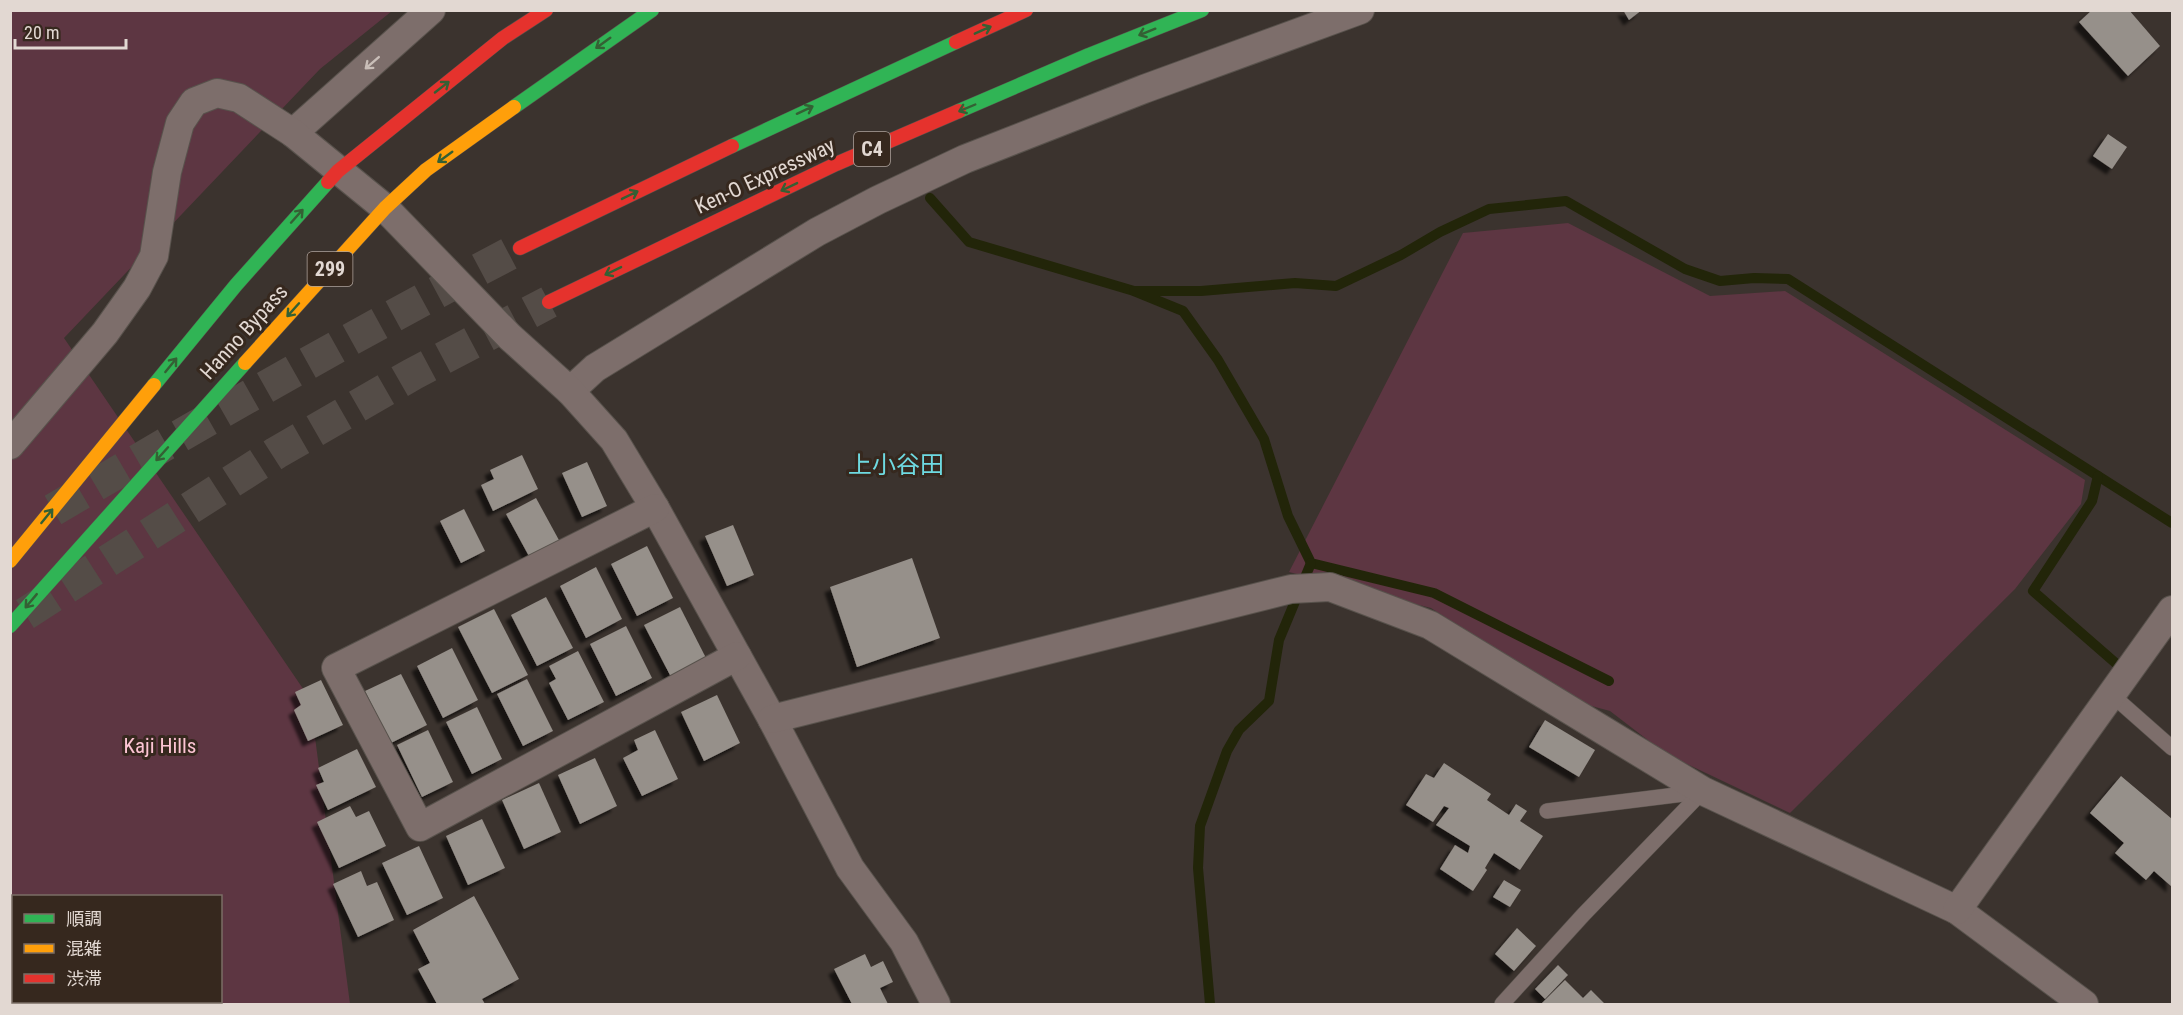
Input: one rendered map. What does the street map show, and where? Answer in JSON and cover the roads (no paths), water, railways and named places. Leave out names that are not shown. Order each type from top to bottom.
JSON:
[{"type":"highway","name":"Hanno Bypass","points":[[10,561],[236,285],[338,171],[503,39],[546,10]]},
{"type":"highway","name":"Hanno Bypass","points":[[10,626],[385,208],[426,170],[652,10]]},
{"type":"highway","name":"Ken-O Expressway","points":[[520,248],[806,110],[1026,10]]},
{"type":"highway","name":"Ken-O Expressway","points":[[549,302],[836,164],[1089,55],[1202,10]]},
{"type":"street","points":[[293,133],[431,10]]},
{"type":"street","points":[[570,391],[595,368],[817,232],[878,200],[965,159],[1144,89],[1360,10]]},
{"type":"street","points":[[10,445],[105,333],[137,288],[154,256],[167,172],[180,123],[194,102],[217,93],[240,98],[293,133],[385,208],[510,337],[570,391],[614,440],[655,508],[772,719],[850,868],[904,942],[936,1005]]},
{"type":"street","points":[[655,508],[336,668],[420,827],[737,656]]},
{"type":"street","points":[[772,719],[1291,590],[1330,587],[1430,626],[1703,791],[1957,910],[2084,1005]]},
{"type":"street","points":[[1957,910],[2172,610]]},
{"type":"lane","points":[[2112,695],[2172,748]]},
{"type":"lane","points":[[1547,812],[1703,791]]},
{"type":"lane","points":[[1502,1005],[1584,914],[1703,791]]},
{"type":"waterway","points":[[930,198],[969,242],[1134,291],[1183,311],[1218,360],[1264,439],[1288,516],[1311,563],[1434,593],[1609,681]]},
{"type":"waterway","points":[[1134,291],[1201,291],[1295,283],[1336,286],[1489,209],[1566,201],[1685,269],[1720,281],[1754,278],[1788,279],[2172,523]]},
{"type":"waterway","points":[[2098,476],[2092,501],[2033,591],[2127,673]]},
{"type":"waterway","points":[[1210,1004],[1198,868],[1200,826],[1227,751],[1239,730],[1269,701],[1279,640],[1311,563]]},
{"type":"tunnel","points":[[53,510],[285,376],[520,248]]},
{"type":"tunnel","points":[[25,614],[276,453],[413,374],[549,302]]},
{"type":"district","name":"上小谷田","points":[[896,465]]},
{"type":"park label","name":"Kaji Hills","points":[[160,746]]}]
